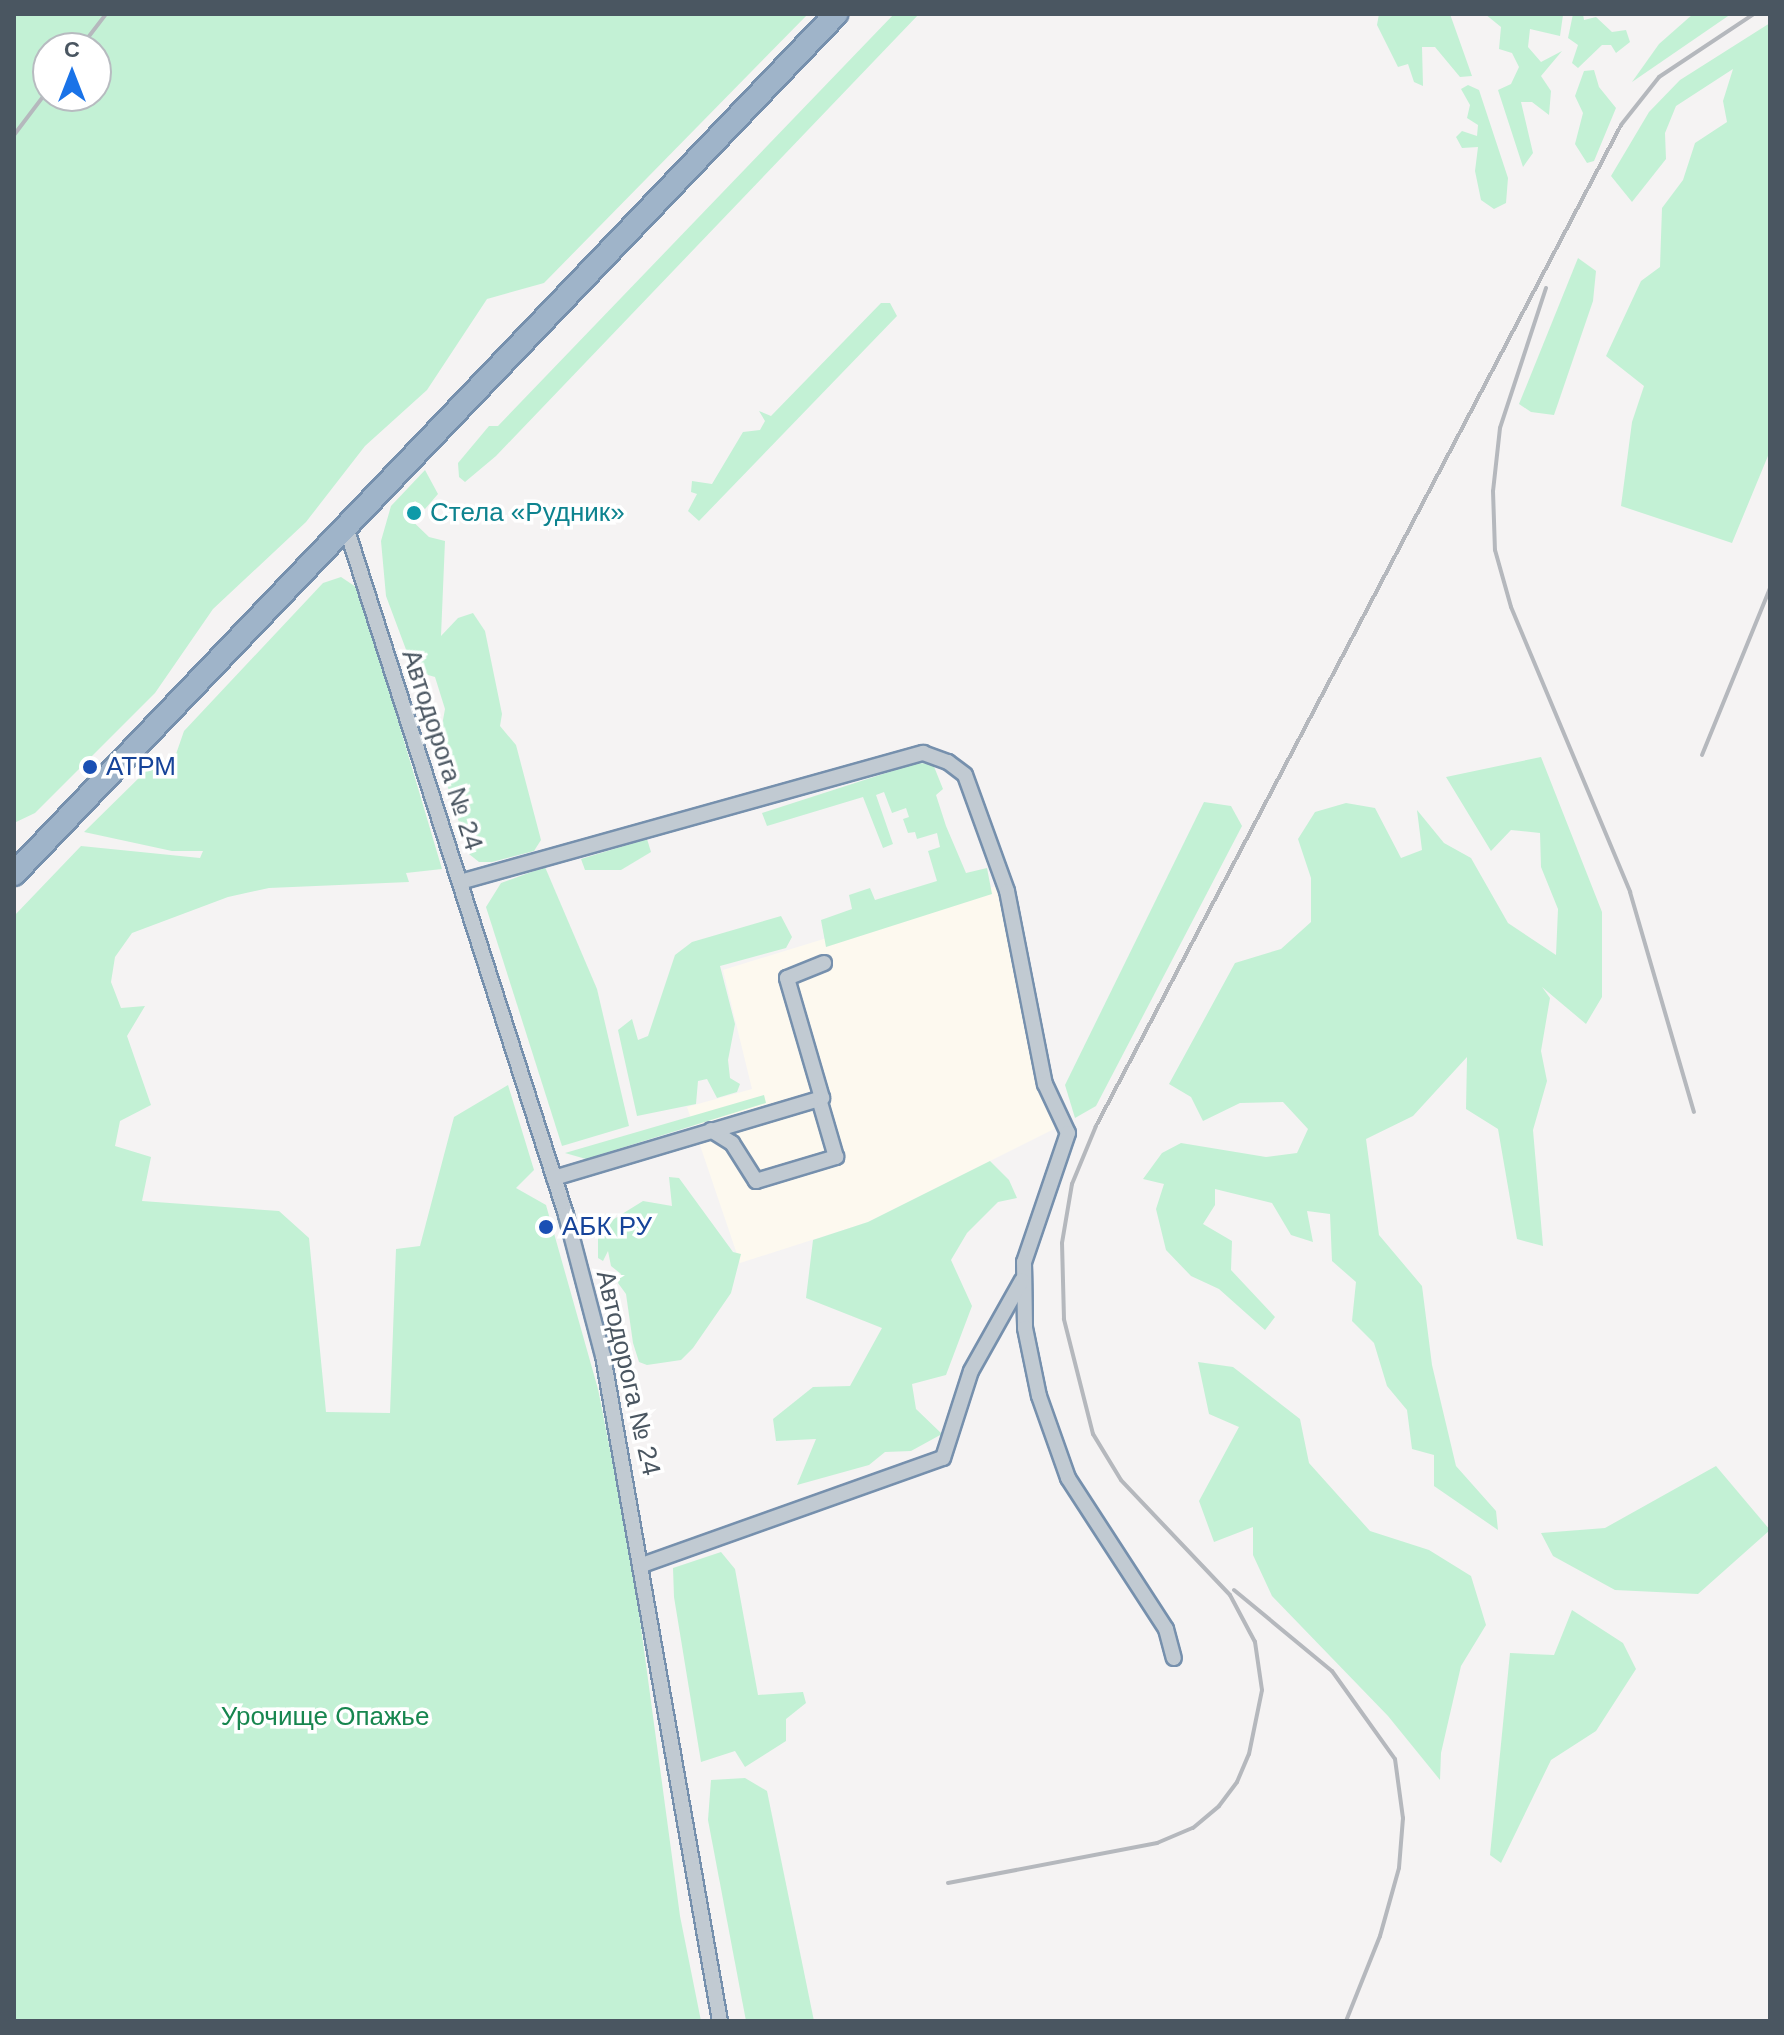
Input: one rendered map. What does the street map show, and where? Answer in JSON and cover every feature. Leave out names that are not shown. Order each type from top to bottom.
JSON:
[{"type":"highway","points":[[14,874],[345,523],[836,14]]},
{"type":"street","name":"Автодорога № 24","points":[[345,523],[554,1178],[603,1356],[720,2021]]},
{"type":"street","points":[[460,882],[923,753],[948,762],[965,775],[1007,891],[1045,1084],[1068,1133],[1022,1280],[971,1371],[943,1458],[642,1565]]},
{"type":"street","points":[[711,1130],[732,1143],[756,1181],[836,1157],[787,978],[824,963]]},
{"type":"street","points":[[554,1178],[819,1099]]},
{"type":"street","points":[[1022,1280],[1025,1328],[1053,1444],[1085,1505],[1166,1629],[1174,1658]]},
{"type":"shaded area","points":[[999,885],[1058,1127],[868,1222],[740,1263],[687,1107],[752,1089],[723,970]]},
{"type":"green space","points":[[14,14],[808,14],[544,283],[487,299],[427,390],[365,446],[306,522],[213,609],[155,693],[35,813],[14,823]]},
{"type":"green space","points":[[894,14],[919,14],[496,456],[465,482],[459,477],[458,463],[489,426],[498,426]]},
{"type":"green space","points":[[1379,14],[1450,14],[1472,76],[1460,77],[1435,47],[1422,47],[1423,86],[1414,82],[1408,64],[1398,67],[1377,25]]},
{"type":"green space","points":[[1485,14],[1563,15],[1560,36],[1530,29],[1528,47],[1541,62],[1562,51],[1541,76],[1551,91],[1549,115],[1532,102],[1521,102],[1533,153],[1523,167],[1498,90],[1511,84],[1519,67],[1512,53],[1499,49],[1501,27]]},
{"type":"green space","points":[[1573,14],[1583,14],[1584,20],[1596,17],[1612,32],[1626,30],[1630,42],[1616,53],[1611,45],[1602,45],[1578,68],[1572,63],[1578,45],[1568,38]]},
{"type":"green space","points":[[1693,14],[1731,14],[1632,82],[1659,44]]},
{"type":"green space","points":[[1770,23],[1770,451],[1732,543],[1621,506],[1632,422],[1644,386],[1606,356],[1641,281],[1660,267],[1662,208],[1683,180],[1695,143],[1727,122],[1723,101],[1733,69],[1676,106],[1665,133],[1666,159],[1632,202],[1611,176],[1649,112],[1680,80]]},
{"type":"green space","points":[[1594,70],[1599,87],[1616,108],[1594,161],[1587,163],[1575,144],[1583,113],[1575,96],[1584,71]]},
{"type":"green space","points":[[1468,85],[1479,90],[1508,178],[1506,203],[1494,209],[1481,200],[1475,171],[1478,147],[1462,148],[1456,137],[1462,131],[1477,136],[1478,125],[1467,118],[1470,105],[1461,89]]},
{"type":"green space","points":[[1578,258],[1596,271],[1593,301],[1554,415],[1531,412],[1519,404]]},
{"type":"green space","points":[[881,303],[890,303],[897,316],[699,521],[688,511],[697,494],[691,492],[692,481],[712,484],[743,432],[760,430],[765,421],[759,411],[771,416]]},
{"type":"green space","points":[[425,470],[438,494],[425,509],[415,501],[404,513],[429,537],[445,541],[441,636],[458,618],[473,613],[485,631],[502,714],[500,726],[516,745],[541,840],[534,851],[492,862],[479,862],[469,854],[437,753],[445,709],[435,677],[414,671],[386,596],[381,541],[391,506]]},
{"type":"green space","name":"Урочище Опажье","points":[[341,577],[359,589],[442,869],[406,873],[409,882],[269,888],[228,897],[132,933],[115,957],[111,982],[121,1008],[145,1006],[127,1036],[151,1105],[120,1121],[115,1146],[151,1157],[142,1201],[279,1211],[309,1238],[326,1412],[390,1413],[396,1249],[420,1246],[454,1117],[508,1085],[534,1170],[516,1188],[546,1205],[598,1389],[632,1561],[680,1916],[701,2021],[14,2021],[14,916],[81,846],[200,858],[203,851],[172,851],[84,832],[147,770],[175,757],[184,731],[323,583]]},
{"type":"green space","points":[[1541,757],[1602,912],[1602,997],[1586,1024],[1542,987],[1550,998],[1541,1051],[1547,1081],[1533,1130],[1543,1246],[1517,1239],[1498,1129],[1466,1109],[1467,1057],[1413,1116],[1366,1139],[1379,1235],[1422,1286],[1432,1365],[1456,1466],[1496,1511],[1498,1530],[1434,1486],[1434,1455],[1412,1449],[1407,1410],[1387,1386],[1374,1343],[1352,1321],[1356,1282],[1332,1261],[1330,1214],[1307,1211],[1313,1242],[1291,1235],[1272,1203],[1215,1189],[1215,1205],[1203,1224],[1232,1241],[1231,1270],[1275,1317],[1265,1330],[1219,1289],[1191,1276],[1166,1250],[1156,1209],[1164,1184],[1143,1179],[1162,1153],[1181,1143],[1266,1157],[1297,1153],[1308,1129],[1283,1102],[1240,1103],[1203,1121],[1191,1097],[1169,1084],[1235,963],[1281,949],[1311,922],[1311,878],[1298,839],[1315,812],[1346,803],[1375,808],[1401,858],[1422,850],[1417,810],[1444,843],[1471,858],[1508,923],[1556,955],[1558,909],[1541,867],[1540,833],[1511,830],[1491,851],[1446,777]]},
{"type":"green space","points":[[917,763],[933,764],[943,789],[936,795],[966,873],[987,868],[992,894],[826,947],[821,920],[852,909],[849,895],[870,888],[875,900],[937,881],[928,851],[940,847],[937,833],[917,839],[915,832],[908,833],[903,819],[909,817],[906,808],[892,813],[884,792],[876,795],[893,844],[883,848],[863,797],[767,826],[762,813]]},
{"type":"green space","points":[[1204,802],[1231,806],[1242,826],[1096,1106],[1075,1118],[1065,1085]]},
{"type":"green space","points":[[647,839],[651,852],[621,870],[585,870],[581,859]]},
{"type":"green space","points":[[545,867],[597,989],[629,1126],[562,1146],[486,907],[501,883]]},
{"type":"green space","points":[[781,916],[792,937],[786,948],[720,966],[735,1024],[728,1060],[730,1078],[740,1084],[737,1092],[717,1098],[707,1079],[698,1081],[696,1104],[637,1116],[618,1030],[632,1019],[638,1040],[648,1036],[675,955],[692,942]]},
{"type":"green space","points":[[764,1095],[766,1103],[586,1159],[565,1153]]},
{"type":"green space","points":[[990,1161],[1009,1180],[1017,1198],[998,1202],[967,1233],[951,1260],[972,1306],[946,1375],[912,1384],[916,1409],[942,1434],[911,1451],[885,1452],[869,1465],[797,1485],[816,1439],[776,1441],[773,1419],[813,1387],[850,1386],[882,1328],[806,1298],[813,1240],[868,1222]]},
{"type":"green space","points":[[669,1177],[679,1178],[733,1252],[741,1254],[731,1293],[693,1348],[681,1360],[647,1365],[639,1362],[633,1343],[626,1294],[618,1283],[621,1274],[611,1266],[608,1251],[603,1261],[598,1258],[598,1218],[614,1219],[643,1201],[672,1206]]},
{"type":"green space","points":[[1198,1362],[1233,1367],[1300,1419],[1309,1463],[1370,1531],[1429,1550],[1471,1576],[1486,1625],[1461,1666],[1441,1753],[1440,1780],[1388,1716],[1272,1596],[1253,1555],[1253,1527],[1214,1542],[1199,1501],[1239,1427],[1209,1414]]},
{"type":"green space","points":[[1716,1466],[1770,1530],[1698,1594],[1615,1590],[1553,1556],[1541,1533],[1605,1528]]},
{"type":"green space","points":[[721,1552],[735,1569],[758,1695],[803,1692],[806,1703],[786,1719],[786,1741],[745,1767],[735,1751],[701,1762],[674,1597],[673,1568]]},
{"type":"green space","points":[[1572,1610],[1623,1643],[1636,1669],[1596,1731],[1551,1760],[1501,1863],[1490,1855],[1510,1653],[1554,1655]]},
{"type":"green space","points":[[745,1778],[767,1791],[814,2021],[746,2021],[708,1820],[711,1780]]},
{"type":"railway","points":[[92,32],[106,14]]},
{"type":"railway","points":[[948,1883],[1157,1843],[1193,1828],[1219,1806],[1237,1782],[1249,1754],[1262,1690],[1255,1642],[1230,1595],[1121,1480],[1093,1434],[1064,1319],[1062,1243],[1072,1184],[1096,1126],[1621,125],[1659,77],[1754,14]]},
{"type":"railway","points":[[14,135],[32,111]]},
{"type":"railway","points":[[1546,288],[1500,428],[1493,491],[1495,550],[1511,607],[1630,892],[1694,1112]]},
{"type":"railway","points":[[1702,755],[1770,588]]},
{"type":"railway","points":[[1234,1590],[1332,1671],[1395,1759],[1403,1818],[1399,1868],[1380,1936],[1346,2021]]},
{"type":"place","name":"Стела «Рудник»","points":[[414,513]]},
{"type":"place","name":"АТРМ","points":[[90,767]]},
{"type":"place","name":"АБК РУ","points":[[546,1227]]}]
